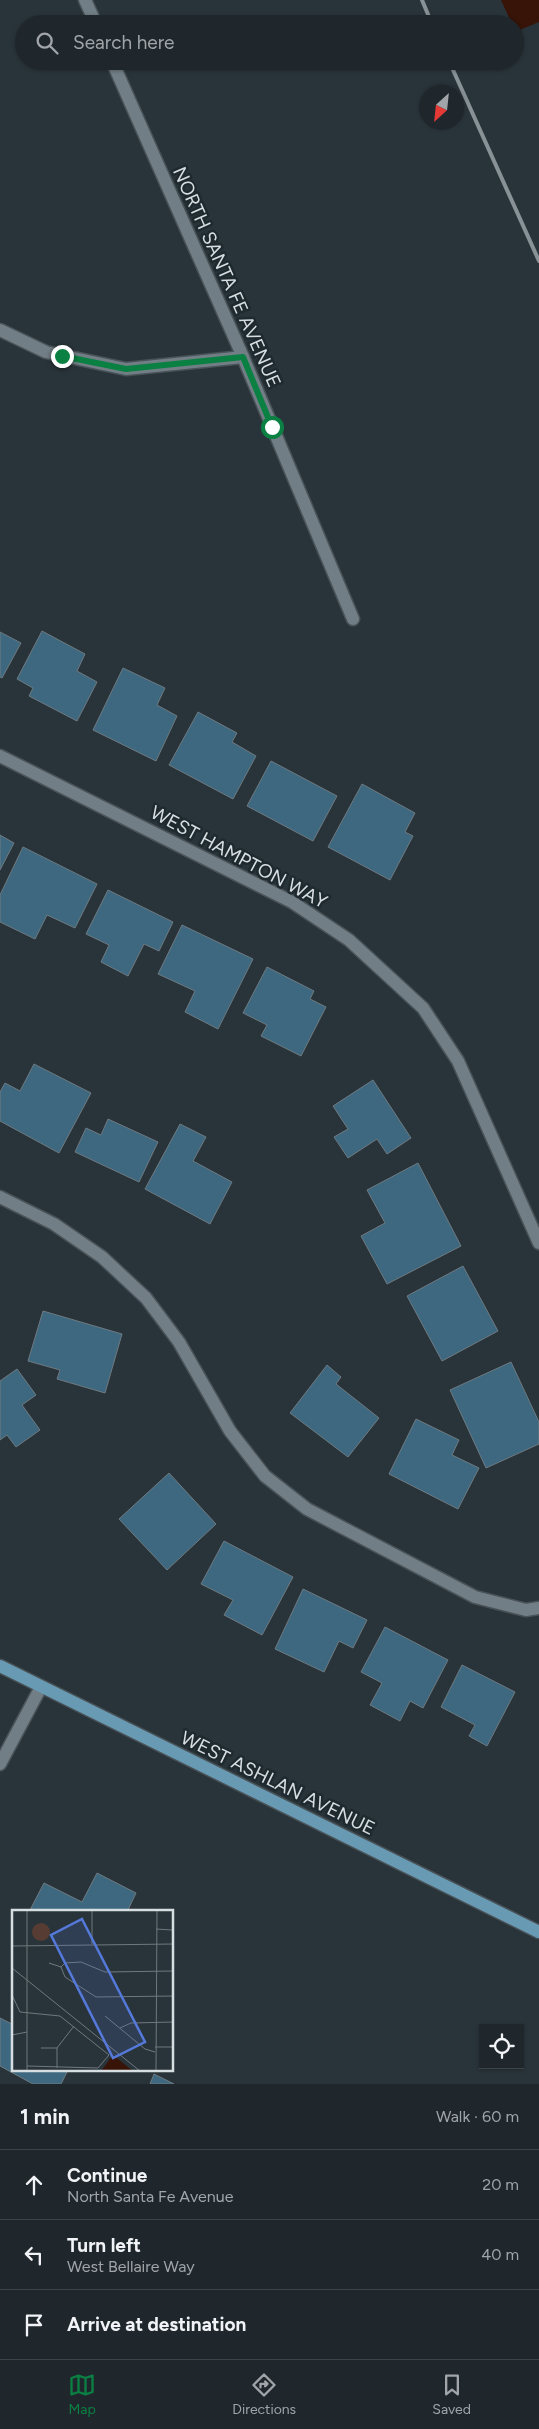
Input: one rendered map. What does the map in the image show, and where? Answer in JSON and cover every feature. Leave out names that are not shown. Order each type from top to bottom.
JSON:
[{"type":"main road","name":"WEST ASHLAN AVENUE","points":[[0,1666],[539,1932]]},
{"type":"street","points":[[85,0],[92,15]]},
{"type":"street","name":"NORTH SANTA FE AVENUE","points":[[116,70],[243,357],[353,618]]},
{"type":"street","points":[[0,330],[46,352],[126,369],[243,357]]},
{"type":"street","name":"WEST HAMPTON WAY","points":[[0,756],[292,902],[349,940],[423,1008],[458,1061],[539,1243]]},
{"type":"street","points":[[0,1197],[54,1224],[102,1257],[146,1298],[179,1342],[230,1430],[265,1476],[307,1509],[475,1597],[526,1610],[539,1608]]},
{"type":"street","points":[[0,1764],[41,1687]]},
{"type":"shaded area","points":[[501,0],[539,0],[539,22],[524,28],[524,15],[508,15]]},
{"type":"building","points":[[42,631],[85,654],[77,671],[97,682],[77,721],[29,696],[33,688],[17,679]]},
{"type":"building","points":[[0,632],[21,643],[2,678],[0,677]]},
{"type":"building","points":[[123,668],[165,688],[157,705],[177,716],[156,761],[93,730]]},
{"type":"building","points":[[198,712],[237,733],[232,742],[256,756],[233,799],[169,765]]},
{"type":"building","points":[[271,761],[337,796],[313,841],[247,806]]},
{"type":"building","points":[[362,784],[415,813],[405,832],[413,836],[390,880],[328,847]]},
{"type":"building","points":[[0,835],[14,843],[0,870]]},
{"type":"building","points":[[23,847],[97,884],[75,928],[47,915],[35,939],[0,922],[0,895]]},
{"type":"building","points":[[108,890],[173,922],[159,951],[144,944],[128,976],[101,962],[109,945],[86,934]]},
{"type":"building","points":[[182,925],[253,959],[218,1029],[185,1012],[195,991],[158,974]]},
{"type":"building","points":[[267,967],[314,991],[310,999],[326,1007],[301,1056],[261,1036],[267,1025],[243,1013]]},
{"type":"building","points":[[34,1064],[91,1093],[59,1153],[0,1121],[0,1092],[5,1083],[20,1091]]},
{"type":"building","points":[[373,1080],[411,1138],[387,1154],[377,1139],[348,1158],[334,1137],[348,1129],[333,1106]]},
{"type":"building","points":[[108,1119],[158,1142],[139,1182],[75,1152],[86,1128],[101,1135]]},
{"type":"building","points":[[180,1124],[206,1137],[193,1161],[232,1182],[210,1224],[145,1189]]},
{"type":"building","points":[[418,1163],[461,1246],[387,1284],[361,1236],[385,1223],[367,1190]]},
{"type":"building","points":[[463,1266],[498,1331],[442,1361],[407,1296]]},
{"type":"building","points":[[43,1311],[122,1334],[105,1393],[57,1379],[60,1370],[28,1361]]},
{"type":"building","points":[[511,1362],[539,1422],[539,1444],[486,1468],[450,1390]]},
{"type":"building","points":[[327,1365],[341,1377],[336,1384],[379,1418],[348,1457],[290,1413]]},
{"type":"building","points":[[17,1369],[36,1395],[22,1405],[40,1430],[16,1447],[7,1435],[0,1440],[0,1381]]},
{"type":"building","points":[[416,1419],[459,1440],[452,1455],[479,1468],[458,1509],[389,1474]]},
{"type":"building","points":[[169,1473],[216,1524],[167,1570],[119,1519]]},
{"type":"building","points":[[224,1541],[293,1577],[262,1635],[224,1615],[233,1600],[201,1584]]},
{"type":"building","points":[[303,1589],[367,1620],[353,1648],[339,1641],[324,1672],[275,1649]]},
{"type":"building","points":[[385,1627],[448,1660],[423,1708],[410,1701],[400,1721],[370,1705],[382,1683],[361,1672]]},
{"type":"building","points":[[462,1665],[515,1692],[487,1746],[469,1736],[475,1725],[441,1707]]},
{"type":"building","points":[[97,1873],[136,1893],[128,1910],[30,1910],[44,1883],[82,1902]]},
{"type":"building","points":[[0,2018],[12,2024],[12,2072],[67,2072],[61,2084],[33,2084],[0,2066]]},
{"type":"building","points":[[154,2074],[174,2084],[150,2084]]},
{"type":"railway","points":[[422,0],[428,15]]},
{"type":"railway","points":[[453,70],[539,261]]},
{"type":"route","points":[[62,356],[126,369],[243,357],[272,427]]}]
